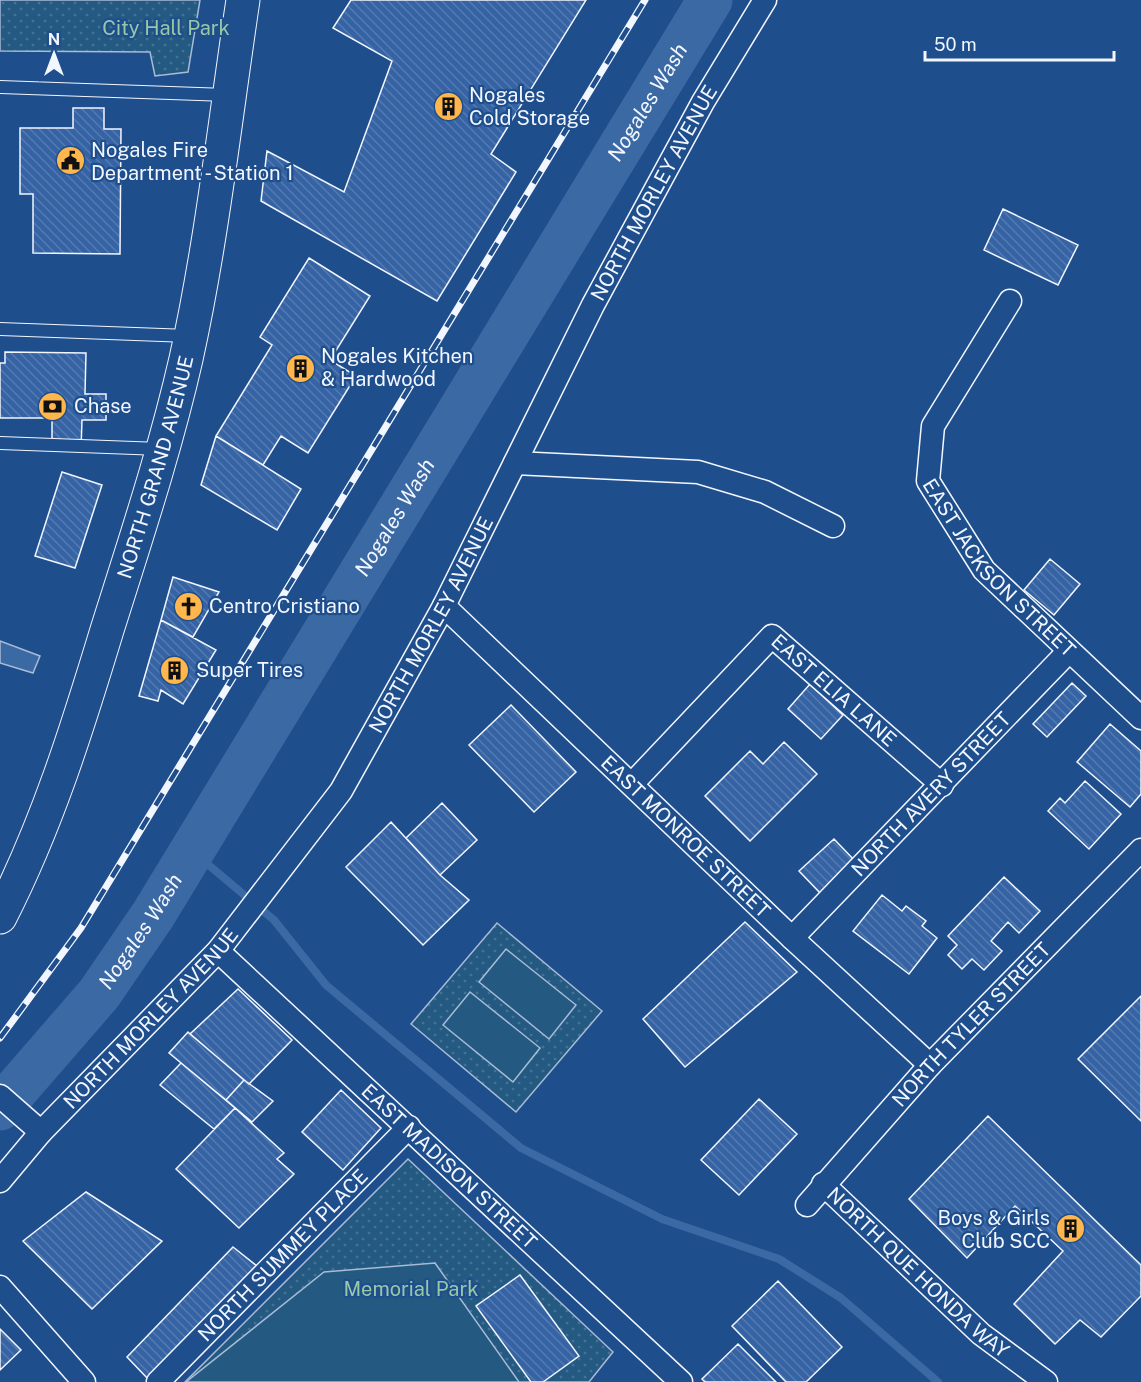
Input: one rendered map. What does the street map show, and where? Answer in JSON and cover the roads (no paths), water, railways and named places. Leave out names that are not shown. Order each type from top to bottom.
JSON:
[{"type":"main road","name":"NORTH GRAND AVENUE","points":[[0,917],[50,808],[68,756],[162,449],[201,282],[243,0]]},
{"type":"street","name":"NORTH MORLEY AVENUE","points":[[0,1181],[33,1124],[218,951],[341,791],[444,606],[599,295],[703,102],[765,0]]},
{"type":"street","name":"EAST JACKSON STREET","points":[[1010,301],[933,426],[928,481],[984,570],[1141,718]]},
{"type":"street","points":[[515,463],[698,472],[765,492],[833,526]]},
{"type":"street","name":"EAST MONROE STREET","points":[[444,606],[792,938],[930,1065]]},
{"type":"street","name":"EAST ELIA LANE","points":[[632,784],[772,636],[942,785]]},
{"type":"street","name":"NORTH AVERY STREET","points":[[792,938],[1069,651]]},
{"type":"street","name":"NORTH TYLER STREET","points":[[807,1205],[823,1184],[930,1065],[1141,850]]},
{"type":"street","name":"EAST MADISON STREET","points":[[218,951],[681,1382]]},
{"type":"street","points":[[0,1096],[33,1124]]},
{"type":"street","name":"NORTH SUMMEY PLACE","points":[[158,1382],[409,1127]]},
{"type":"street","name":"NORTH QUE HONDA WAY","points":[[823,1184],[981,1334],[1046,1382]]},
{"type":"street","points":[[0,1287],[84,1382]]},
{"type":"lane","points":[[0,87],[229,95]]},
{"type":"lane","points":[[0,329],[190,336]]},
{"type":"lane","points":[[0,443],[162,449]]},
{"type":"waterway","name":"Nogales Wash","points":[[0,1108],[99,994],[153,915],[710,0]]},
{"type":"waterway","points":[[192,851],[274,920],[326,985],[521,1148],[662,1219],[779,1259],[841,1298],[938,1382]]},
{"type":"railway","points":[[0,1038],[81,928],[645,0]]},
{"type":"place","name":"Nogales Cold Storage","points":[[448,106]]},
{"type":"place","name":"Nogales Fire Department - Station 1","points":[[70,161]]},
{"type":"place","name":"Nogales Kitchen & Hardwood","points":[[300,368]]},
{"type":"place","name":"Chase","points":[[53,406]]},
{"type":"place","name":"Centro Cristiano","points":[[188,606]]},
{"type":"place","name":"Super Tires","points":[[175,670]]},
{"type":"place","name":"Boys & Girls Club SCC","points":[[1071,1229]]},
{"type":"park label","name":"City Hall Park","points":[[166,28]]},
{"type":"park label","name":"Memorial Park","points":[[411,1289]]}]
